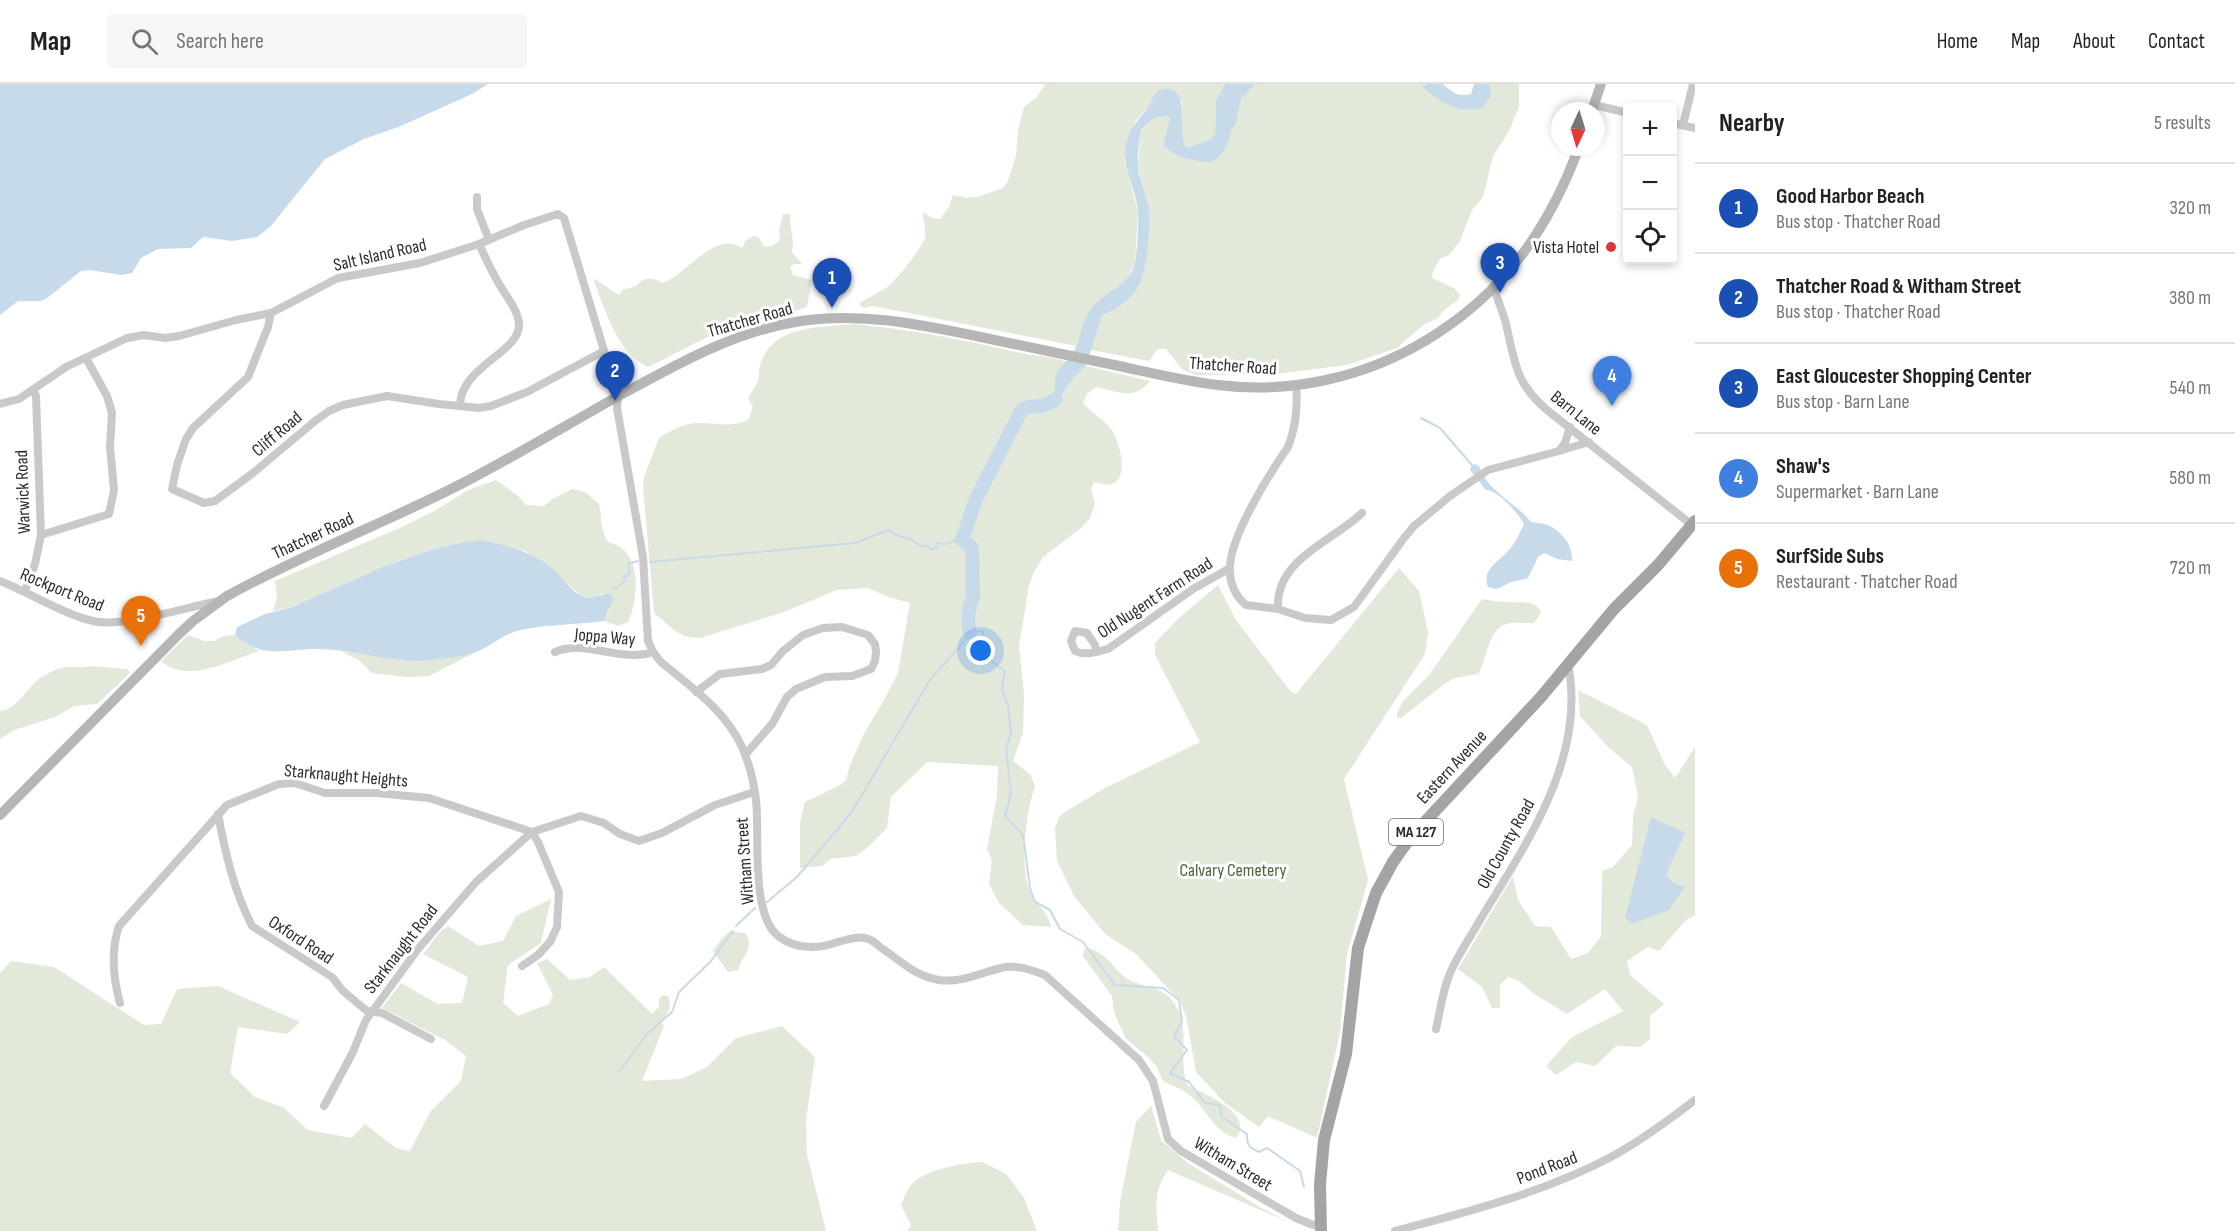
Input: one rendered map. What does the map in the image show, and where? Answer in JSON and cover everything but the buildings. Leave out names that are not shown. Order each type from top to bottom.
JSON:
[{"type":"main road","points":[[1596,102],[1601,84]]},
{"type":"main road","name":"Thatcher Road","points":[[0,815],[179,634],[220,601],[245,586],[461,484],[674,365],[717,345],[776,326],[822,319],[896,320],[1165,377],[1222,386],[1296,385],[1360,371],[1408,352],[1462,317],[1494,289],[1513,268],[1554,206],[1575,156]]},
{"type":"main road","name":"Eastern Avenue","points":[[1321,1228],[1320,1184],[1324,1140],[1346,1054],[1358,948],[1376,893],[1393,862],[1410,838],[1522,718],[1614,609],[1658,565],[1694,523]]},
{"type":"street","points":[[1683,125],[1693,84]]},
{"type":"street","points":[[1605,110],[1623,112]]},
{"type":"street","points":[[1677,124],[1695,128]]},
{"type":"street","points":[[477,197],[477,209],[489,240]]},
{"type":"street","name":"Salt Island Road","points":[[0,404],[19,399],[33,391],[45,380],[127,338],[144,335],[165,338],[179,336],[236,320],[271,314],[338,278],[400,268],[479,244],[558,214],[564,218],[618,397]]},
{"type":"street","points":[[460,406],[460,395],[467,384],[481,368],[510,345],[518,333],[519,325],[515,311],[479,244]]},
{"type":"street","name":"Barn Lane","points":[[1494,289],[1506,322],[1519,377],[1539,403],[1694,523]]},
{"type":"street","name":"Cliff Road","points":[[271,314],[248,377],[193,428],[186,439],[173,480],[172,489],[179,494],[204,503],[215,501],[253,473],[315,421],[343,405],[387,396],[460,406],[491,406],[507,401],[604,351]]},
{"type":"street","points":[[41,534],[109,514],[114,490],[110,447],[112,413],[107,396],[86,358]]},
{"type":"street","name":"Old Nugent Farm Road","points":[[1296,385],[1297,408],[1292,436],[1288,447],[1245,521],[1232,555],[1230,568],[1236,593],[1246,605],[1278,609],[1305,618],[1331,620],[1347,613],[1364,594],[1414,526],[1484,472],[1589,442]]},
{"type":"street","name":"Warwick Road","points":[[25,591],[35,564],[41,534],[36,396],[33,391]]},
{"type":"street","points":[[618,397],[617,408],[643,557],[648,641],[653,652]]},
{"type":"street","points":[[1559,452],[1565,443],[1570,427]]},
{"type":"street","points":[[1278,609],[1280,591],[1302,556],[1362,513]]},
{"type":"street","name":"Old Nugent Farm Road","points":[[1096,652],[1114,646],[1193,589],[1230,568]]},
{"type":"street","name":"Rockport Road","points":[[0,581],[85,619],[106,623],[220,601]]},
{"type":"street","points":[[696,692],[720,674],[762,669],[771,665],[783,651],[803,635],[823,628],[842,627],[868,635],[875,644],[875,661],[871,669],[852,676],[825,677],[796,689],[787,697],[772,724],[745,756]]},
{"type":"street","name":"Joppa Way","points":[[555,652],[570,648],[641,657],[653,652]]},
{"type":"street","name":"Witham Street","points":[[653,652],[720,714],[733,731],[745,756],[754,792],[758,873],[763,911],[769,926],[778,936],[799,946],[810,948],[857,937],[868,938],[916,973],[939,980],[950,981],[972,977],[1002,967],[1025,969],[1045,975],[1139,1060],[1153,1081],[1168,1139],[1181,1151],[1296,1218],[1321,1228]]},
{"type":"street","name":"Old County Road","points":[[1436,1029],[1450,974],[1532,836],[1559,770],[1571,714],[1572,685],[1568,663]]},
{"type":"street","name":"Starknaught Heights","points":[[120,1003],[115,980],[114,942],[120,927],[226,805],[288,782],[325,793],[376,793],[429,798],[532,832]]},
{"type":"street","points":[[522,966],[538,955],[550,942],[557,927],[559,892],[532,832],[581,816],[604,823],[631,839],[646,839],[715,804],[754,792]]},
{"type":"street","name":"Oxford Road","points":[[218,814],[229,868],[252,926],[332,977],[343,991],[367,1011],[382,1013],[431,1039]]},
{"type":"street","name":"Starknaught Road","points":[[324,1106],[372,1010],[423,942],[463,896],[499,860],[520,845],[532,832]]},
{"type":"street","name":"Pond Road","points":[[1395,1231],[1489,1205],[1578,1173],[1613,1156],[1695,1100]]},
{"type":"green space","points":[[1045,84],[1225,84],[1216,101],[1215,135],[1209,140],[1187,148],[1183,142],[1181,130],[1182,101],[1150,105],[1135,122],[1124,160],[1138,212],[1135,263],[1127,279],[1092,307],[1076,346],[873,306],[864,308],[859,305],[890,284],[917,251],[925,236],[923,212],[932,218],[940,219],[949,207],[953,195],[966,198],[977,197],[1003,188],[1008,181],[1016,156],[1018,130],[1024,107],[1037,97]]},
{"type":"green space","points":[[1242,84],[1427,84],[1423,85],[1471,110],[1483,108],[1491,96],[1490,84],[1519,84],[1519,107],[1509,131],[1493,156],[1483,197],[1472,210],[1460,241],[1449,255],[1440,259],[1433,271],[1432,278],[1454,288],[1460,295],[1458,300],[1444,310],[1438,318],[1423,325],[1397,348],[1347,365],[1275,374],[1196,375],[1183,370],[1166,349],[1158,349],[1149,361],[1091,350],[1102,316],[1124,303],[1139,286],[1148,201],[1138,163],[1141,131],[1153,119],[1166,116],[1170,118],[1163,145],[1178,156],[1210,163],[1234,121],[1233,104],[1237,87]]},
{"type":"green space","points":[[783,214],[790,214],[792,252],[802,264],[794,264],[790,267],[793,275],[812,280],[807,307],[727,329],[648,367],[628,351],[607,316],[593,278],[619,295],[623,289],[634,287],[645,279],[662,283],[701,255],[722,244],[732,244],[742,248],[746,240],[753,236],[758,237],[765,247],[772,246],[780,240],[779,230]]},
{"type":"green space","points":[[851,324],[934,335],[1067,362],[1058,375],[1052,395],[1055,407],[1069,383],[1086,366],[1150,381],[1144,387],[1131,393],[1096,387],[1087,394],[1083,403],[1108,425],[1117,441],[1120,449],[1121,474],[1112,484],[1094,482],[1091,489],[1095,503],[1090,518],[1080,529],[1043,557],[1029,585],[1019,646],[1024,694],[1023,733],[1013,761],[1030,774],[1035,786],[1025,838],[1025,867],[1030,891],[1048,917],[1051,927],[1023,925],[999,903],[989,884],[992,860],[987,849],[997,795],[998,766],[927,762],[891,797],[887,828],[868,847],[856,856],[830,859],[822,866],[800,868],[800,823],[805,802],[846,780],[864,734],[898,673],[910,603],[868,588],[837,590],[784,612],[700,638],[680,634],[654,613],[643,487],[644,477],[659,438],[688,424],[736,424],[749,419],[753,406],[748,399],[757,383],[761,363],[777,340],[800,330]]},
{"type":"green space","points":[[496,480],[526,505],[544,506],[572,489],[585,492],[599,504],[602,527],[607,541],[624,550],[633,565],[636,585],[634,605],[628,622],[618,626],[604,621],[610,609],[603,593],[593,598],[583,597],[526,551],[481,540],[431,550],[382,567],[292,607],[273,611],[277,598],[275,581],[402,527],[468,490]]},
{"type":"green space","name":"Calvary Cemetery","points":[[1399,568],[1419,591],[1428,632],[1425,654],[1344,779],[1368,880],[1347,954],[1340,1032],[1317,1138],[1268,1116],[1259,1127],[1225,1103],[1196,1072],[1186,1016],[1180,1001],[1136,954],[1105,934],[1074,896],[1057,861],[1055,828],[1059,817],[1065,812],[1105,788],[1200,742],[1155,655],[1155,643],[1180,617],[1218,585],[1236,620],[1291,692],[1296,694]]},
{"type":"green space","points":[[1482,599],[1531,604],[1536,606],[1541,613],[1534,623],[1502,625],[1492,637],[1478,674],[1455,678],[1401,718],[1397,718],[1403,701],[1430,674]]},
{"type":"green space","points":[[188,635],[204,641],[214,641],[223,636],[235,635],[259,651],[196,671],[172,668],[161,661]]},
{"type":"green space","points":[[341,651],[407,660],[429,660],[474,653],[429,676],[406,677],[372,673],[360,661]]},
{"type":"green space","points":[[90,666],[127,669],[130,673],[97,704],[74,706],[55,717],[14,730],[0,739],[0,711],[17,703],[35,682],[65,667]]},
{"type":"green space","points":[[1578,690],[1647,725],[1664,763],[1675,778],[1695,747],[1695,915],[1686,920],[1659,951],[1648,947],[1627,961],[1630,975],[1664,1004],[1650,1016],[1650,1039],[1640,1047],[1616,1046],[1595,1066],[1576,1062],[1556,1075],[1546,1066],[1572,1037],[1623,1011],[1605,989],[1567,1014],[1533,993],[1519,981],[1508,977],[1500,985],[1500,1008],[1492,1008],[1482,987],[1458,969],[1513,876],[1518,900],[1535,926],[1551,927],[1571,959],[1588,953],[1601,936],[1602,871],[1613,867],[1632,845],[1633,817],[1638,796],[1632,767],[1608,747],[1580,716]]},
{"type":"green space","points":[[551,899],[541,943],[508,965],[503,1003],[518,1016],[549,1004],[553,995],[537,963],[547,959],[570,980],[590,977],[604,967],[652,1014],[659,1007],[659,999],[663,995],[668,996],[669,1010],[660,1021],[664,1026],[642,1081],[681,1079],[707,1067],[736,1038],[782,1026],[815,1057],[806,1121],[807,1155],[826,1231],[0,1231],[0,973],[11,961],[54,967],[144,1025],[161,1024],[177,989],[218,986],[300,1022],[287,1034],[238,1027],[230,1073],[255,1097],[284,1108],[308,1130],[352,1138],[365,1124],[396,1148],[410,1151],[430,1112],[461,1081],[466,1056],[445,1040],[382,1008],[401,983],[438,1004],[462,1003],[468,977],[423,954],[440,932],[448,926],[479,946],[503,941],[516,916]]},
{"type":"green space","points":[[730,931],[745,933],[749,940],[748,950],[739,970],[728,972],[713,951]]},
{"type":"green space","points":[[1084,949],[1100,953],[1126,978],[1159,990],[1174,1003],[1180,1013],[1182,1024],[1183,1061],[1187,1085],[1215,1099],[1233,1113],[1239,1120],[1240,1129],[1236,1138],[1218,1128],[1192,1097],[1163,1081],[1157,1067],[1126,1039],[1114,1012],[1112,996],[1083,956]]},
{"type":"green space","points":[[1151,1106],[1161,1140],[1188,1163],[1288,1222],[1168,1170],[1158,1192],[1156,1206],[1158,1231],[1118,1231],[1120,1202],[1136,1122]]},
{"type":"green space","points":[[983,1162],[1006,1174],[1024,1198],[1037,1231],[907,1231],[911,1225],[901,1205],[912,1184],[926,1174],[935,1171],[956,1165]]},
{"type":"water","points":[[0,84],[488,84],[474,93],[401,126],[364,139],[325,159],[270,227],[257,237],[232,241],[203,237],[191,248],[158,249],[141,258],[132,273],[121,275],[90,270],[81,271],[47,298],[41,301],[18,301],[0,315]]},
{"type":"water","points":[[1225,84],[1242,84],[1237,87],[1229,139],[1219,156],[1210,163],[1178,156],[1163,145],[1170,118],[1166,116],[1153,119],[1141,130],[1138,168],[1147,199],[1149,219],[1147,257],[1141,279],[1135,292],[1127,300],[1102,316],[1086,366],[1069,383],[1055,407],[1047,410],[1041,408],[1042,400],[1054,390],[1058,371],[1075,348],[1083,324],[1092,307],[1121,285],[1132,271],[1135,262],[1138,212],[1125,159],[1127,140],[1131,130],[1157,92],[1167,89],[1175,91],[1179,96],[1182,132],[1187,148],[1209,140],[1215,135],[1216,101]]},
{"type":"water","points":[[1443,84],[1453,92],[1462,95],[1471,94],[1474,84],[1490,84],[1491,96],[1483,108],[1457,108],[1443,102],[1422,86]]},
{"type":"water","points":[[1475,464],[1479,466],[1488,483],[1531,522],[1548,525],[1559,532],[1569,545],[1572,561],[1557,559],[1544,553],[1538,557],[1528,578],[1498,588],[1488,587],[1487,574],[1513,545],[1524,524],[1513,508],[1502,498],[1486,490],[1470,470]]},
{"type":"water","points":[[481,540],[528,553],[553,569],[571,588],[584,597],[611,594],[613,599],[604,621],[528,629],[512,633],[471,654],[417,661],[346,651],[265,650],[245,643],[235,635],[237,627],[265,614],[292,607],[382,567],[431,550]]},
{"type":"water","points":[[1651,817],[1685,833],[1666,875],[1675,884],[1685,887],[1669,910],[1632,924],[1625,918]]},
{"type":"waterway","points":[[1229,122],[1235,94],[1246,84]]},
{"type":"waterway","points":[[970,632],[968,615],[973,598],[972,551],[971,546],[962,540],[976,499],[1022,409],[1047,404],[1056,399]]},
{"type":"waterway","points":[[1421,418],[1440,428],[1472,465]]},
{"type":"waterway","points":[[650,562],[855,543],[888,530],[921,546],[928,546],[932,550],[936,548],[937,543],[948,544],[962,540]]},
{"type":"waterway","points":[[614,589],[624,582],[624,576],[628,576],[630,572],[628,564],[638,561]]},
{"type":"waterway","points":[[767,902],[797,877],[851,813],[930,680],[970,632],[983,631],[984,644],[991,653],[990,660],[1005,671],[1002,689],[1008,706],[1011,733],[1006,749],[1011,793],[1005,816],[1023,835],[1030,888],[1035,902],[1050,910],[1060,929],[1083,942],[1115,985],[1163,988],[1179,1000],[1182,1022],[1174,1036],[1187,1050],[1170,1073],[1189,1082],[1205,1103],[1220,1105],[1221,1116],[1247,1134],[1248,1143],[1252,1149],[1259,1152],[1267,1148],[1300,1171],[1304,1187]]},
{"type":"waterway","points":[[736,926],[755,908]]},
{"type":"waterway","points":[[619,1072],[647,1034],[672,1012],[679,992],[711,961],[733,931]]},
{"type":"place","name":"Vista Hotel","points":[[1611,247]]},
{"type":"place","name":"East Gloucester Shopping Center","points":[[1500,293]]},
{"type":"place","name":"Good Harbor Beach","points":[[832,308]]},
{"type":"place","name":"Thatcher Road & Witham Street","points":[[615,401]]},
{"type":"place","name":"Shaw's","points":[[1612,406]]},
{"type":"place","name":"SurfSide Subs","points":[[141,646]]}]
